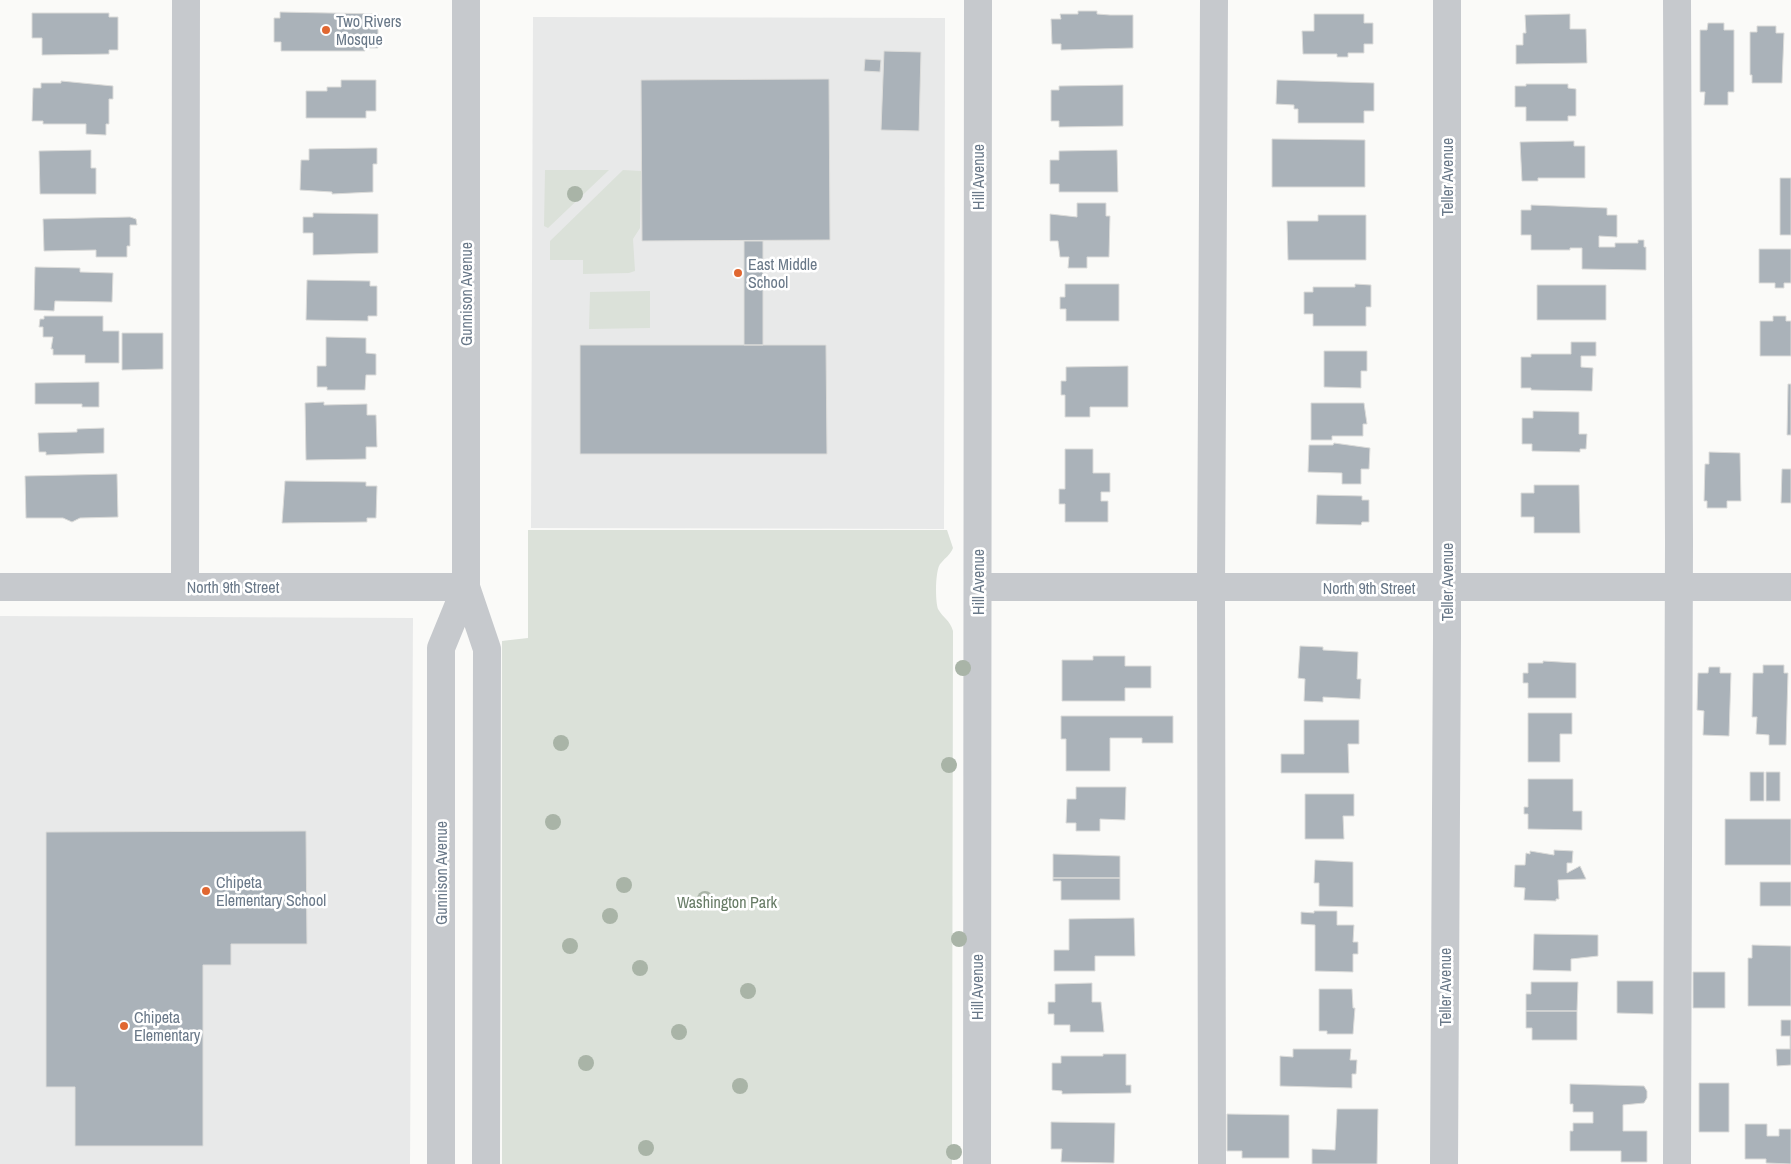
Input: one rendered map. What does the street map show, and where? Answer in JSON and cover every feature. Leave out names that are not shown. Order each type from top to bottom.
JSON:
[{"type":"street","points":[[185,587],[186,0]]},
{"type":"street","name":"Gunnison Avenue","points":[[466,0],[466,587],[487,649],[486,1164]]},
{"type":"street","name":"Hill Avenue","points":[[977,1164],[978,0]]},
{"type":"street","points":[[1212,1164],[1211,588],[1214,0]]},
{"type":"street","name":"Teller Avenue","points":[[1444,1164],[1447,588],[1447,0]]},
{"type":"street","points":[[1677,0],[1679,588],[1677,1164]]},
{"type":"street","name":"North 9th Street","points":[[0,587],[466,587]]},
{"type":"street","name":"Gunnison Avenue","points":[[441,1164],[441,648],[466,587]]},
{"type":"street","name":"North 9th Street","points":[[978,587],[1791,588]]},
{"type":"shaded area","name":"East Middle School","points":[[533,17],[945,18],[944,529],[531,528]]},
{"type":"shaded area","name":"Chipeta Elementary School","points":[[0,616],[413,618],[410,1164],[0,1164]]},
{"type":"green space","points":[[545,170],[609,170],[548,228],[544,226]]},
{"type":"green space","points":[[623,170],[641,171],[640,228],[633,239],[635,271],[629,273],[583,274],[583,260],[550,260],[550,241]]},
{"type":"green space","points":[[650,291],[650,328],[589,329],[590,292]]},
{"type":"green space","name":"Washington Park","points":[[528,530],[947,530],[953,548],[939,566],[936,592],[938,609],[953,631],[952,1164],[502,1164],[502,641],[528,638]]},
{"type":"building","points":[[1078,11],[1097,11],[1097,14],[1110,15],[1133,15],[1133,48],[1061,50],[1061,44],[1052,44],[1051,19],[1061,19],[1060,14],[1078,14]]},
{"type":"building","name":"Two Rivers Mosque","points":[[280,12],[378,14],[378,48],[365,48],[365,51],[281,51],[281,42],[274,42],[274,18],[280,18]]},
{"type":"building","points":[[32,13],[109,13],[109,17],[118,17],[118,50],[109,50],[109,54],[42,55],[42,38],[32,38]]},
{"type":"building","points":[[1314,14],[1364,14],[1364,23],[1373,23],[1373,44],[1364,44],[1364,53],[1348,53],[1348,57],[1337,57],[1337,54],[1303,54],[1302,31],[1314,31]]},
{"type":"building","points":[[1570,14],[1570,29],[1586,29],[1587,63],[1516,64],[1516,45],[1523,45],[1523,33],[1526,33],[1525,15]]},
{"type":"building","points":[[1708,23],[1724,23],[1724,30],[1734,30],[1734,92],[1728,92],[1728,105],[1704,105],[1705,92],[1700,92],[1700,30],[1707,30]]},
{"type":"building","points":[[1757,26],[1776,26],[1776,33],[1784,33],[1782,83],[1752,83],[1752,75],[1750,75],[1750,32],[1757,32]]},
{"type":"building","points":[[884,51],[921,52],[919,131],[881,130]]},
{"type":"building","points":[[865,59],[881,60],[880,72],[864,71]]},
{"type":"building","points":[[829,79],[830,240],[642,241],[641,80]]},
{"type":"building","points":[[341,80],[376,80],[376,111],[366,111],[366,118],[306,118],[306,91],[327,91],[327,87],[341,87]]},
{"type":"building","points":[[1277,80],[1374,83],[1374,111],[1364,111],[1364,123],[1298,123],[1298,109],[1294,109],[1294,105],[1276,104]]},
{"type":"building","points":[[61,81],[113,86],[113,99],[109,99],[109,124],[106,124],[106,135],[86,134],[86,124],[43,124],[43,121],[32,121],[33,88],[41,88],[41,83],[61,83]]},
{"type":"building","points":[[1526,84],[1568,84],[1568,88],[1576,89],[1576,116],[1568,116],[1568,121],[1526,121],[1526,107],[1515,107],[1515,86],[1526,86]]},
{"type":"building","points":[[1123,85],[1123,126],[1059,127],[1059,121],[1051,121],[1051,90],[1059,90],[1059,86]]},
{"type":"building","points":[[1272,139],[1365,140],[1365,187],[1272,187]]},
{"type":"building","points":[[1574,141],[1574,146],[1585,146],[1585,178],[1538,178],[1538,181],[1522,181],[1520,142]]},
{"type":"building","points":[[377,148],[377,164],[373,164],[373,192],[332,194],[332,192],[300,190],[301,160],[309,160],[309,149]]},
{"type":"building","points":[[91,150],[91,168],[96,168],[96,194],[40,194],[39,151]]},
{"type":"building","points":[[1117,150],[1118,192],[1059,192],[1059,184],[1050,184],[1050,160],[1059,160],[1059,151]]},
{"type":"building","points":[[1780,178],[1791,178],[1791,235],[1780,235]]},
{"type":"building","points":[[1077,203],[1106,203],[1106,216],[1110,216],[1109,257],[1087,257],[1087,268],[1068,268],[1069,257],[1060,257],[1058,241],[1050,241],[1050,214],[1077,217]]},
{"type":"building","points":[[1531,205],[1607,208],[1607,215],[1617,215],[1617,237],[1599,236],[1599,247],[1615,247],[1615,243],[1638,243],[1638,240],[1644,240],[1644,247],[1646,247],[1646,270],[1582,269],[1582,248],[1570,248],[1570,250],[1531,250],[1531,235],[1521,235],[1521,210],[1531,210]]},
{"type":"building","points":[[313,213],[378,214],[378,253],[313,255],[313,233],[303,233],[303,217],[313,217]]},
{"type":"building","points":[[1318,215],[1366,215],[1366,260],[1288,260],[1287,221],[1318,221]]},
{"type":"building","points":[[130,217],[136,219],[137,225],[130,225],[130,246],[127,246],[127,257],[96,257],[96,250],[44,251],[43,219]]},
{"type":"building","points":[[744,241],[763,241],[763,345],[744,345]]},
{"type":"building","points":[[1759,249],[1791,249],[1791,283],[1784,283],[1784,288],[1775,288],[1775,283],[1759,283]]},
{"type":"building","points":[[35,267],[80,268],[80,272],[113,273],[112,302],[55,301],[54,311],[34,310]]},
{"type":"building","points":[[307,280],[370,281],[370,286],[377,286],[377,316],[368,316],[368,321],[306,320]]},
{"type":"building","points":[[1065,284],[1119,284],[1119,321],[1066,321],[1066,309],[1060,309],[1060,297],[1065,297]]},
{"type":"building","points":[[1355,284],[1371,285],[1371,307],[1366,307],[1366,326],[1313,326],[1313,314],[1304,314],[1304,292],[1313,292],[1313,287],[1355,287]]},
{"type":"building","points":[[1537,285],[1606,285],[1606,320],[1537,320]]},
{"type":"building","points":[[44,316],[103,316],[103,331],[119,331],[119,363],[85,363],[85,355],[53,355],[53,349],[51,349],[53,337],[43,337],[43,327],[39,327],[40,319],[44,319]]},
{"type":"building","points":[[1773,316],[1786,316],[1786,321],[1791,321],[1791,356],[1760,356],[1760,321],[1773,321]]},
{"type":"building","points":[[122,333],[163,333],[163,369],[122,370]]},
{"type":"building","points":[[326,337],[366,338],[366,353],[376,354],[376,375],[366,375],[365,390],[327,390],[327,387],[317,387],[317,366],[326,366]]},
{"type":"building","points":[[1571,342],[1596,342],[1596,356],[1581,356],[1581,367],[1593,368],[1592,391],[1531,390],[1531,388],[1521,388],[1521,357],[1531,357],[1531,354],[1571,354]]},
{"type":"building","points":[[580,345],[826,345],[827,454],[580,454]]},
{"type":"building","points":[[1324,351],[1367,351],[1367,371],[1361,371],[1361,388],[1324,387]]},
{"type":"building","points":[[1128,366],[1128,407],[1090,407],[1090,417],[1065,417],[1065,395],[1061,395],[1061,381],[1066,381],[1066,367]]},
{"type":"building","points":[[99,382],[99,407],[82,407],[82,404],[35,404],[35,383]]},
{"type":"building","points":[[1788,384],[1791,384],[1791,435],[1787,435]]},
{"type":"building","points":[[324,402],[324,405],[367,404],[367,415],[376,415],[377,447],[366,447],[366,459],[306,460],[305,403]]},
{"type":"building","points":[[1311,403],[1364,403],[1367,424],[1363,424],[1363,436],[1332,436],[1332,440],[1311,440]]},
{"type":"building","points":[[1533,411],[1579,412],[1579,434],[1587,434],[1586,449],[1580,449],[1580,452],[1532,451],[1532,444],[1522,444],[1522,418],[1533,418]]},
{"type":"building","points":[[104,428],[104,453],[46,455],[46,452],[39,452],[38,433],[77,432],[77,429]]},
{"type":"building","points":[[1334,443],[1370,448],[1369,469],[1361,469],[1361,484],[1342,484],[1342,473],[1308,472],[1309,445],[1333,445]]},
{"type":"building","points":[[1065,449],[1093,449],[1093,473],[1110,473],[1110,492],[1101,492],[1101,501],[1108,501],[1108,522],[1065,522],[1065,504],[1059,504],[1059,489],[1065,489]]},
{"type":"building","points":[[1709,452],[1740,453],[1741,501],[1727,501],[1727,508],[1707,508],[1707,501],[1704,501],[1705,464],[1709,464]]},
{"type":"building","points":[[1782,469],[1791,469],[1791,503],[1781,503]]},
{"type":"building","points":[[117,474],[118,517],[80,518],[72,522],[63,518],[26,518],[25,476]]},
{"type":"building","points":[[285,481],[366,482],[366,486],[377,486],[376,518],[367,518],[367,522],[282,523]]},
{"type":"building","points":[[1534,485],[1579,485],[1580,533],[1534,533],[1534,517],[1521,517],[1521,493],[1534,493]]},
{"type":"building","points":[[1317,495],[1362,496],[1362,500],[1369,500],[1369,522],[1362,522],[1361,525],[1316,524]]},
{"type":"building","points":[[1300,646],[1323,647],[1323,650],[1358,652],[1357,679],[1361,679],[1360,699],[1323,697],[1323,702],[1304,701],[1305,679],[1298,678]]},
{"type":"building","points":[[1093,656],[1125,656],[1125,666],[1151,666],[1151,688],[1125,688],[1125,701],[1062,701],[1062,660],[1093,660]]},
{"type":"building","points":[[1543,661],[1576,663],[1576,698],[1528,698],[1528,683],[1523,683],[1523,673],[1528,673],[1528,663],[1543,663]]},
{"type":"building","points":[[1763,665],[1784,665],[1784,673],[1788,673],[1786,745],[1769,745],[1769,735],[1756,734],[1757,717],[1752,717],[1753,673],[1763,673]]},
{"type":"building","points":[[1709,667],[1720,667],[1720,673],[1731,673],[1729,736],[1703,735],[1704,711],[1697,710],[1698,673],[1708,673]]},
{"type":"building","points":[[1528,713],[1572,713],[1572,734],[1560,734],[1560,762],[1528,762]]},
{"type":"building","points":[[1061,716],[1173,716],[1173,743],[1142,743],[1142,738],[1110,738],[1110,771],[1066,771],[1066,739],[1061,739]]},
{"type":"building","points":[[1304,720],[1359,720],[1359,744],[1348,744],[1349,773],[1281,773],[1281,754],[1304,754]]},
{"type":"building","points":[[1750,772],[1764,772],[1764,801],[1750,801]]},
{"type":"building","points":[[1766,772],[1780,772],[1780,801],[1766,801]]},
{"type":"building","points":[[1528,779],[1573,779],[1573,811],[1582,811],[1582,830],[1528,829],[1528,814],[1524,814],[1524,807],[1528,807]]},
{"type":"building","points":[[1076,787],[1126,787],[1125,820],[1100,819],[1100,831],[1076,831],[1076,823],[1066,823],[1067,799],[1076,799]]},
{"type":"building","points":[[1305,794],[1354,794],[1354,816],[1343,816],[1344,839],[1305,839]]},
{"type":"building","points":[[1725,819],[1791,819],[1791,865],[1725,865]]},
{"type":"building","name":"Chipeta Elementary","points":[[306,831],[307,944],[231,944],[231,965],[203,965],[203,1146],[75,1146],[75,1087],[46,1087],[46,832]]},
{"type":"building","points":[[1554,850],[1573,851],[1572,863],[1567,863],[1567,873],[1580,866],[1586,879],[1558,880],[1559,899],[1556,899],[1556,901],[1524,900],[1525,888],[1514,887],[1515,865],[1525,865],[1526,853],[1530,854],[1530,851],[1554,855]]},
{"type":"building","points":[[1053,854],[1120,856],[1120,878],[1053,878]]},
{"type":"building","points":[[1315,860],[1353,862],[1353,907],[1319,906],[1319,883],[1314,883]]},
{"type":"building","points":[[1053,878],[1120,878],[1120,900],[1061,900],[1061,881],[1053,881]]},
{"type":"building","points":[[1760,882],[1791,882],[1791,906],[1760,906]]},
{"type":"building","points":[[1314,911],[1337,911],[1337,925],[1354,925],[1353,942],[1358,942],[1358,954],[1353,954],[1353,972],[1315,971],[1315,925],[1301,924],[1301,912],[1314,913]]},
{"type":"building","points":[[1134,918],[1135,956],[1095,956],[1095,971],[1054,971],[1054,950],[1069,950],[1069,919]]},
{"type":"building","points":[[1534,934],[1598,935],[1598,956],[1571,959],[1571,971],[1533,970]]},
{"type":"building","points":[[1752,945],[1791,946],[1791,1006],[1748,1006],[1748,958],[1752,958]]},
{"type":"building","points":[[1693,972],[1725,972],[1725,1008],[1693,1008]]},
{"type":"building","points":[[1617,981],[1653,981],[1653,1014],[1617,1013]]},
{"type":"building","points":[[1531,982],[1578,982],[1577,1011],[1526,1011],[1526,994],[1531,994]]},
{"type":"building","points":[[1092,983],[1092,1002],[1101,1002],[1104,1032],[1070,1032],[1070,1025],[1054,1025],[1054,1014],[1048,1014],[1048,1002],[1055,1002],[1055,984]]},
{"type":"building","points":[[1319,989],[1352,989],[1353,1008],[1355,1008],[1353,1034],[1327,1034],[1327,1031],[1319,1031]]},
{"type":"building","points":[[1526,1011],[1577,1011],[1577,1040],[1532,1040],[1532,1028],[1526,1028]]},
{"type":"building","points":[[1781,1020],[1791,1020],[1791,1065],[1777,1066],[1776,1049],[1790,1049],[1790,1036],[1781,1036]]},
{"type":"building","points":[[1293,1049],[1351,1049],[1350,1060],[1357,1060],[1356,1074],[1352,1074],[1352,1088],[1280,1086],[1280,1056],[1293,1057]]},
{"type":"building","points":[[1103,1054],[1126,1054],[1126,1085],[1131,1085],[1131,1093],[1062,1094],[1062,1091],[1052,1090],[1052,1063],[1061,1063],[1061,1056],[1103,1056]]},
{"type":"building","points":[[1699,1083],[1729,1083],[1729,1132],[1699,1132]]},
{"type":"building","points":[[1570,1084],[1644,1086],[1647,1091],[1647,1098],[1644,1103],[1623,1105],[1623,1131],[1647,1131],[1647,1162],[1621,1162],[1621,1151],[1570,1151],[1570,1131],[1573,1131],[1573,1123],[1593,1123],[1593,1112],[1573,1112],[1573,1104],[1570,1104]]},
{"type":"building","points":[[1337,1109],[1378,1109],[1377,1164],[1312,1164],[1312,1149],[1335,1150]]},
{"type":"building","points":[[1227,1114],[1289,1115],[1289,1158],[1242,1158],[1242,1151],[1227,1151]]},
{"type":"building","points":[[1051,1122],[1115,1123],[1114,1163],[1061,1162],[1062,1149],[1051,1149]]},
{"type":"building","points":[[1745,1124],[1767,1124],[1767,1136],[1779,1136],[1779,1129],[1791,1129],[1791,1164],[1766,1163],[1766,1159],[1745,1159]]},
{"type":"place","name":"Two Rivers Mosque","points":[[326,30]]},
{"type":"place","name":"East Middle School","points":[[738,273]]},
{"type":"place","name":"Chipeta Elementary School","points":[[206,891]]},
{"type":"place","name":"Chipeta Elementary","points":[[124,1026]]}]
